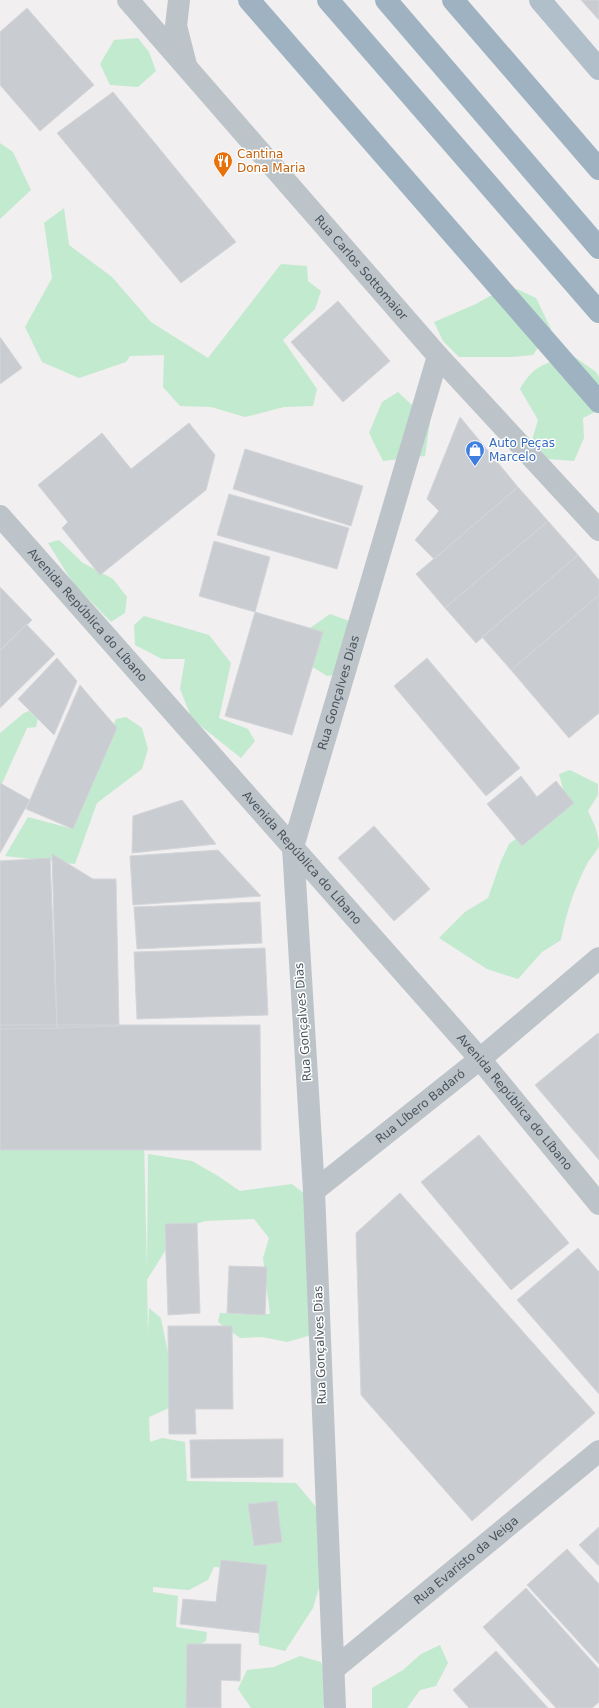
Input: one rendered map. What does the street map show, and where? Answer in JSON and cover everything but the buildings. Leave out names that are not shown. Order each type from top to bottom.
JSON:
[{"type":"highway","points":[[249,0],[599,402]]},
{"type":"highway","points":[[328,0],[599,312]]},
{"type":"highway","points":[[386,0],[599,248]]},
{"type":"highway","points":[[453,0],[599,169]]},
{"type":"main road","points":[[540,0],[599,69]]},
{"type":"street","name":"Rua Carlos Sottomaior","points":[[128,0],[438,356],[599,530]]},
{"type":"street","points":[[179,0],[176,26],[187,68]]},
{"type":"street","name":"Rua Gonçalves Dias","points":[[336,1708],[314,1191],[292,848],[438,356]]},
{"type":"street","name":"Avenida República do Líbano","points":[[0,516],[480,1059],[599,1204]]},
{"type":"street","name":"Rua Líbero Badaró","points":[[314,1191],[480,1059],[599,958]]},
{"type":"street","name":"Rua Evaristo da Veiga","points":[[334,1669],[599,1451]]},
{"type":"green space","points":[[138,38],[149,52],[156,71],[138,87],[110,85],[100,64],[114,40]]},
{"type":"green space","points":[[0,143],[13,152],[31,190],[0,219]]},
{"type":"green space","points":[[64,208],[69,245],[112,277],[151,322],[208,358],[281,264],[307,266],[308,281],[321,291],[315,309],[283,340],[317,389],[313,406],[284,407],[245,417],[211,407],[180,406],[163,387],[164,355],[130,356],[126,362],[79,378],[42,362],[25,327],[52,278],[44,223]]},
{"type":"green space","points":[[517,289],[536,298],[551,329],[533,355],[511,357],[459,357],[443,341],[434,322],[476,304],[490,296]]},
{"type":"green space","points":[[572,355],[596,372],[599,377],[599,410],[583,418],[584,438],[574,461],[548,459],[532,440],[538,420],[520,389],[530,375],[542,366]]},
{"type":"green space","points":[[398,392],[430,422],[425,456],[383,461],[369,433],[382,402]]},
{"type":"green space","points":[[59,540],[83,563],[113,579],[127,597],[125,613],[111,622],[73,583],[48,543]]},
{"type":"green space","points":[[330,614],[352,622],[364,645],[356,672],[327,676],[303,661],[300,635]]},
{"type":"green space","points":[[144,616],[209,635],[231,663],[219,718],[248,729],[255,741],[241,758],[192,719],[180,689],[185,659],[162,659],[135,645],[134,625]]},
{"type":"green space","points":[[34,709],[39,714],[36,727],[27,728],[0,788],[0,733],[24,713]]},
{"type":"green space","points":[[126,717],[142,728],[148,749],[142,769],[97,803],[75,864],[5,856],[28,817],[73,829],[116,719]]},
{"type":"green space","points":[[570,770],[598,784],[598,795],[588,811],[597,832],[599,846],[582,873],[574,892],[565,920],[561,940],[542,952],[518,979],[487,969],[439,938],[465,912],[488,898],[501,861],[509,844],[566,800],[559,774]]},
{"type":"green space","points":[[0,1140],[144,1140],[147,1272],[148,1154],[192,1161],[240,1191],[292,1184],[305,1194],[315,1334],[287,1342],[262,1337],[240,1338],[218,1322],[220,1313],[270,1314],[263,1258],[269,1238],[254,1219],[205,1221],[178,1230],[147,1280],[148,1333],[149,1308],[161,1318],[178,1404],[149,1417],[150,1442],[162,1438],[185,1442],[187,1481],[296,1483],[316,1507],[326,1564],[313,1608],[285,1651],[259,1645],[257,1570],[214,1567],[208,1580],[189,1590],[153,1587],[153,1592],[178,1596],[176,1627],[207,1632],[206,1641],[193,1649],[221,1708],[0,1708]]},
{"type":"green space","points":[[440,1645],[448,1663],[436,1686],[420,1690],[407,1708],[372,1708],[372,1688],[403,1670],[421,1654]]},
{"type":"green space","points":[[300,1656],[321,1662],[331,1694],[323,1708],[251,1708],[238,1689],[247,1670],[274,1667]]},
{"type":"place","name":"Cantina Dona Maria","points":[[223,178]]},
{"type":"place","name":"Auto Peças Marcelo","points":[[475,467]]}]
